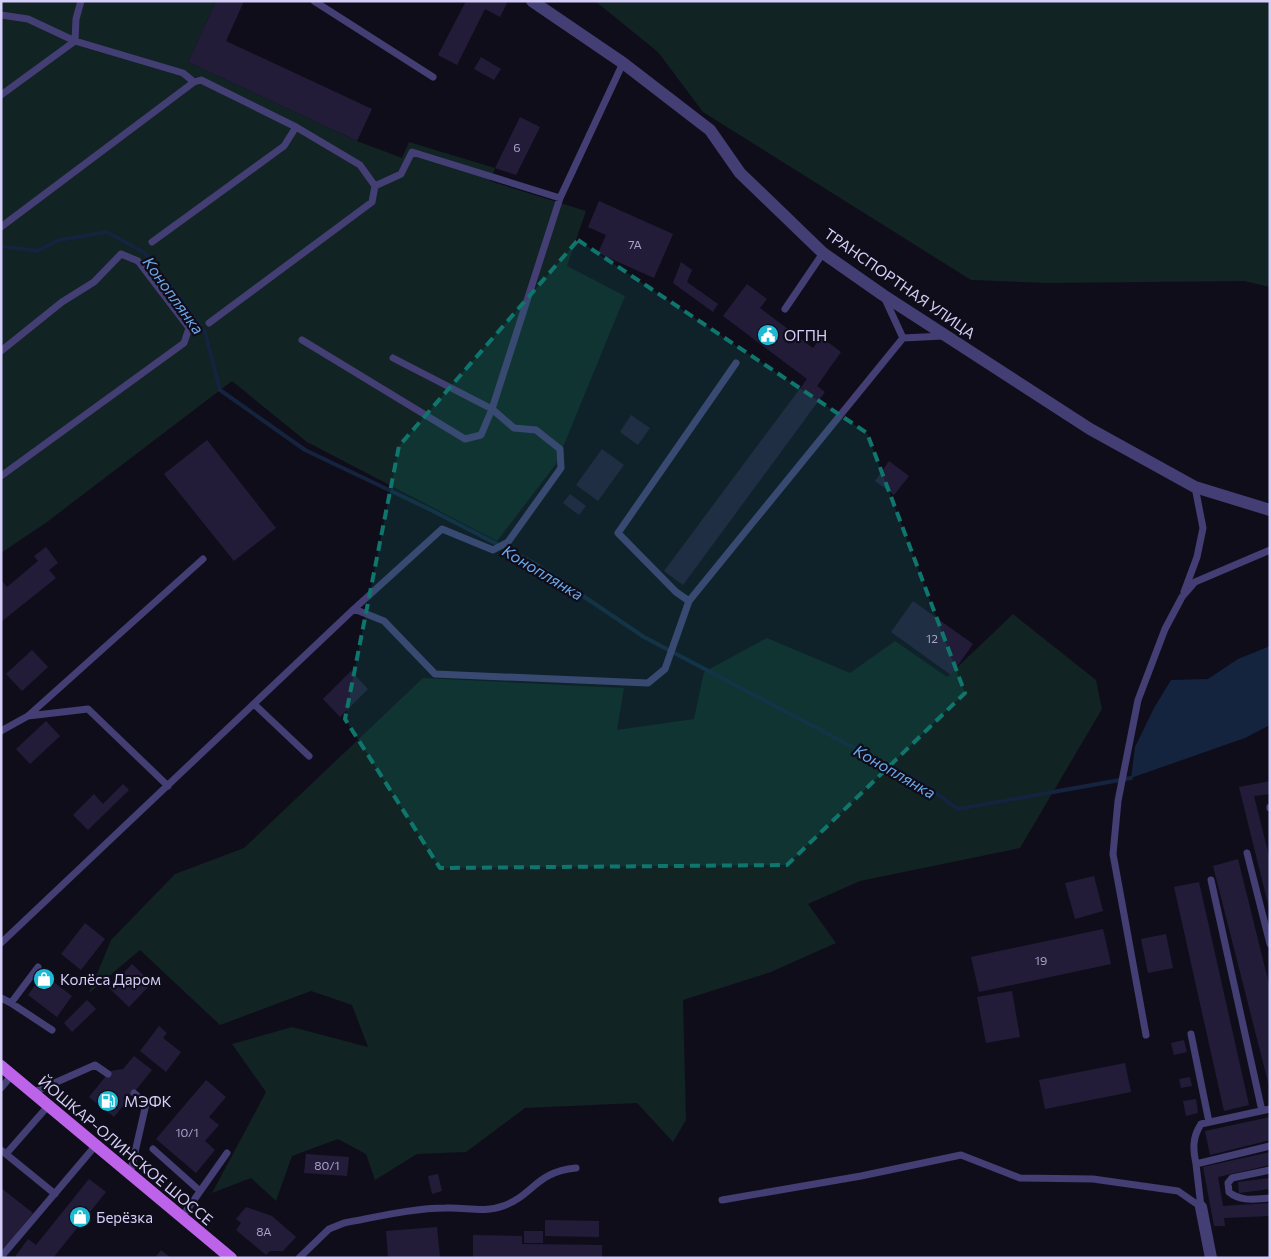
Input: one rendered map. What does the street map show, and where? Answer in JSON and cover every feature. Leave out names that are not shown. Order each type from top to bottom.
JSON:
[{"type":"main road","name":"ЙОШКАР-ОЛИНСКОЕ ШОССЕ","points":[[1,1066],[231,1258]]},
{"type":"street","name":"ТРАНСПОРТНАЯ УЛИЦА","points":[[532,1],[623,63],[710,130],[740,173],[823,253],[883,295],[1090,429],[1195,487],[1270,510]]},
{"type":"street","points":[[1201,1206],[1211,1258]]},
{"type":"lane","points":[[75,41],[76,19],[81,1]]},
{"type":"lane","points":[[314,1],[433,77]]},
{"type":"lane","points":[[1,15],[28,19],[75,41],[182,73],[194,82]]},
{"type":"lane","points":[[1,95],[75,41]]},
{"type":"lane","points":[[302,340],[465,439],[481,435],[492,409],[560,198],[623,63]]},
{"type":"lane","points":[[1,227],[194,82],[201,80],[296,127],[360,166],[375,186],[372,202],[209,323]]},
{"type":"lane","points":[[152,242],[284,146],[296,127]]},
{"type":"lane","points":[[375,186],[401,174],[412,152],[560,198]]},
{"type":"lane","points":[[785,309],[823,253]]},
{"type":"lane","points":[[1,352],[62,302],[94,282],[121,254],[138,261],[189,328],[184,343],[1,476]]},
{"type":"lane","points":[[883,295],[903,338]]},
{"type":"lane","points":[[354,609],[384,621],[434,674],[648,683],[665,669],[689,601],[903,338],[946,336]]},
{"type":"lane","points":[[1,943],[354,609],[442,529],[493,550],[508,542],[561,468],[560,449],[536,430],[514,428],[492,409],[393,358]]},
{"type":"lane","points":[[689,601],[676,592],[618,533],[736,363]]},
{"type":"lane","points":[[1146,1035],[1113,854],[1118,801],[1138,700],[1165,629],[1182,597],[1197,557],[1203,528],[1195,487]]},
{"type":"lane","points":[[1182,597],[1195,582],[1270,550]]},
{"type":"lane","points":[[1,731],[28,716],[203,559]]},
{"type":"lane","points":[[254,704],[309,756]]},
{"type":"lane","points":[[28,716],[88,709],[168,786]]},
{"type":"lane","points":[[1247,854],[1270,944]]},
{"type":"lane","points":[[1201,1206],[1193,1146],[1195,1134],[1201,1124],[1266,1110],[1211,880]]},
{"type":"lane","points":[[11,1003],[38,967]]},
{"type":"lane","points":[[1,998],[52,1030]]},
{"type":"lane","points":[[1191,1034],[1210,1122]]},
{"type":"lane","points":[[32,1093],[95,1065],[108,1074]]},
{"type":"lane","points":[[1,1088],[12,1075]]},
{"type":"lane","points":[[130,1174],[146,1104],[134,1093]]},
{"type":"lane","points":[[48,1106],[4,1152],[55,1194]]},
{"type":"lane","points":[[1,1257],[96,1146]]},
{"type":"lane","points":[[1196,1164],[1270,1146]]},
{"type":"lane","points":[[153,1149],[200,1191]]},
{"type":"lane","points":[[182,1217],[227,1153]]},
{"type":"lane","points":[[722,1200],[861,1176],[960,1155],[1020,1178],[1093,1179],[1178,1191],[1201,1206]]},
{"type":"lane","points":[[299,1258],[330,1229],[344,1223],[445,1208],[485,1210],[503,1207],[514,1201],[543,1177],[559,1170],[576,1168]]},
{"type":"lane","points":[[1270,1170],[1232,1178],[1228,1183],[1229,1192],[1236,1197],[1245,1199],[1270,1198]]},
{"type":"highlighted area","points":[[578,240],[867,433],[965,693],[787,865],[440,868],[345,719],[399,446]]},
{"type":"shaded area","points":[[1,1],[216,1],[188,62],[357,141],[402,158],[409,142],[495,168],[490,181],[586,211],[567,266],[625,296],[556,464],[497,541],[307,442],[232,381],[47,522],[1,553]]},
{"type":"shaded area","points":[[595,1],[1270,1],[1270,287],[1244,281],[1047,283],[971,280],[703,112],[658,52]]},
{"type":"shaded area","points":[[1013,614],[1096,680],[1102,709],[1020,848],[860,881],[808,904],[836,943],[771,972],[683,1000],[686,1120],[673,1142],[637,1103],[525,1108],[466,1152],[417,1154],[375,1180],[366,1154],[338,1139],[292,1156],[276,1201],[251,1178],[212,1193],[266,1092],[232,1044],[292,1027],[368,1047],[352,1005],[311,991],[220,1025],[140,950],[89,993],[111,940],[175,874],[244,848],[423,678],[624,688],[617,730],[694,719],[704,672],[767,638],[850,673],[895,641],[947,677]]},
{"type":"water","points":[[1270,646],[1270,725],[1245,738],[1131,778],[1135,747],[1154,708],[1171,680],[1208,679],[1238,659]]},
{"type":"building","points":[[216,1],[244,1],[226,41],[372,109],[357,141],[188,62]]},
{"type":"building","points":[[466,1],[508,1],[500,17],[485,9],[457,65],[438,55]]},
{"type":"building","points":[[481,57],[501,69],[494,80],[474,69]]},
{"type":"building","points":[[520,117],[540,127],[516,175],[495,168]]},
{"type":"building","points":[[599,201],[673,234],[654,278],[598,253],[606,235],[588,227]]},
{"type":"building","points":[[681,262],[692,270],[687,282],[718,304],[713,312],[673,283]]},
{"type":"building","points":[[747,284],[767,299],[760,308],[813,348],[821,337],[841,352],[817,386],[825,392],[683,585],[664,571],[807,379],[723,316]]},
{"type":"building","points":[[631,415],[650,428],[638,445],[620,432]]},
{"type":"building","points":[[207,440],[276,528],[234,561],[164,474]]},
{"type":"building","points":[[602,449],[624,465],[598,501],[576,485]]},
{"type":"building","points":[[889,461],[909,476],[894,495],[875,481]]},
{"type":"building","points":[[570,494],[586,506],[579,515],[563,503]]},
{"type":"building","points":[[46,547],[58,563],[49,570],[56,578],[1,622],[1,580],[7,587],[38,561],[34,556]]},
{"type":"building","points":[[913,601],[973,644],[951,675],[891,632]]},
{"type":"building","points":[[32,650],[48,667],[22,691],[6,674]]},
{"type":"building","points":[[351,671],[368,689],[340,717],[323,699]]},
{"type":"building","points":[[46,721],[60,736],[30,764],[16,749]]},
{"type":"building","points":[[1270,781],[1270,794],[1254,796],[1270,860],[1269,908],[1239,787]]},
{"type":"building","points":[[123,784],[129,790],[88,830],[73,815],[94,794],[103,804]]},
{"type":"building","points":[[1238,859],[1270,988],[1270,1090],[1213,866]]},
{"type":"building","points":[[1094,876],[1103,911],[1075,919],[1065,883]]},
{"type":"building","points":[[1199,882],[1249,1105],[1224,1111],[1174,887]]},
{"type":"building","points":[[85,923],[105,939],[81,970],[61,954]]},
{"type":"building","points":[[1103,929],[1111,964],[979,992],[971,957]]},
{"type":"building","points":[[1166,934],[1173,968],[1148,973],[1141,939]]},
{"type":"building","points":[[132,964],[152,983],[129,1007],[109,988]]},
{"type":"building","points":[[43,974],[72,996],[57,1017],[28,995]]},
{"type":"building","points":[[1012,991],[1020,1037],[986,1043],[977,997]]},
{"type":"building","points":[[87,1000],[96,1009],[72,1032],[64,1023]]},
{"type":"building","points":[[159,1026],[167,1033],[163,1038],[181,1052],[166,1072],[140,1051]]},
{"type":"building","points":[[1184,1040],[1187,1052],[1174,1055],[1171,1043]]},
{"type":"building","points":[[134,1056],[152,1070],[114,1117],[89,1097],[110,1071],[123,1069]]},
{"type":"building","points":[[1125,1063],[1131,1092],[1045,1109],[1039,1080]]},
{"type":"building","points":[[1190,1077],[1192,1086],[1181,1088],[1179,1079]]},
{"type":"building","points":[[206,1080],[226,1097],[209,1117],[219,1125],[205,1141],[215,1150],[196,1173],[156,1139]]},
{"type":"building","points":[[1196,1099],[1198,1113],[1186,1116],[1183,1101]]},
{"type":"building","points":[[1270,1117],[1270,1140],[1210,1155],[1205,1131]]},
{"type":"building","points":[[1270,1152],[1270,1165],[1218,1177],[1223,1206],[1270,1203],[1270,1216],[1224,1218],[1225,1226],[1214,1226],[1203,1167]]},
{"type":"building","points":[[306,1154],[349,1157],[347,1176],[304,1173]]},
{"type":"building","points":[[438,1174],[442,1191],[432,1194],[428,1176]]},
{"type":"building","points":[[1270,1178],[1270,1189],[1239,1193],[1238,1182]]},
{"type":"building","points":[[89,1179],[106,1192],[53,1258],[14,1258],[28,1239],[36,1245]]},
{"type":"building","points":[[1,1188],[33,1213],[1,1253]]},
{"type":"building","points":[[246,1207],[272,1216],[296,1237],[283,1251],[270,1251],[266,1255],[236,1230],[241,1223],[236,1219]]},
{"type":"building","points":[[545,1220],[599,1221],[599,1237],[545,1236]]},
{"type":"building","points":[[437,1227],[440,1257],[388,1258],[386,1231]]},
{"type":"building","points":[[524,1231],[543,1231],[543,1243],[524,1243]]},
{"type":"building","points":[[473,1235],[522,1236],[522,1244],[602,1245],[602,1258],[473,1258]]},
{"type":"building","points":[[161,1250],[171,1258],[155,1258]]},
{"type":"waterway","name":"Коноплянка","points":[[1,246],[37,251],[59,240],[107,232],[145,253],[205,332],[220,390],[305,450],[429,509],[534,563],[644,637],[923,784],[958,809],[1131,778]]},
{"type":"place","name":"ОГПН","points":[[768,335]]},
{"type":"place","name":"Колёса Даром","points":[[44,979]]},
{"type":"place","name":"МЭФК","points":[[108,1101]]},
{"type":"place","name":"Берёзка","points":[[80,1217]]}]
